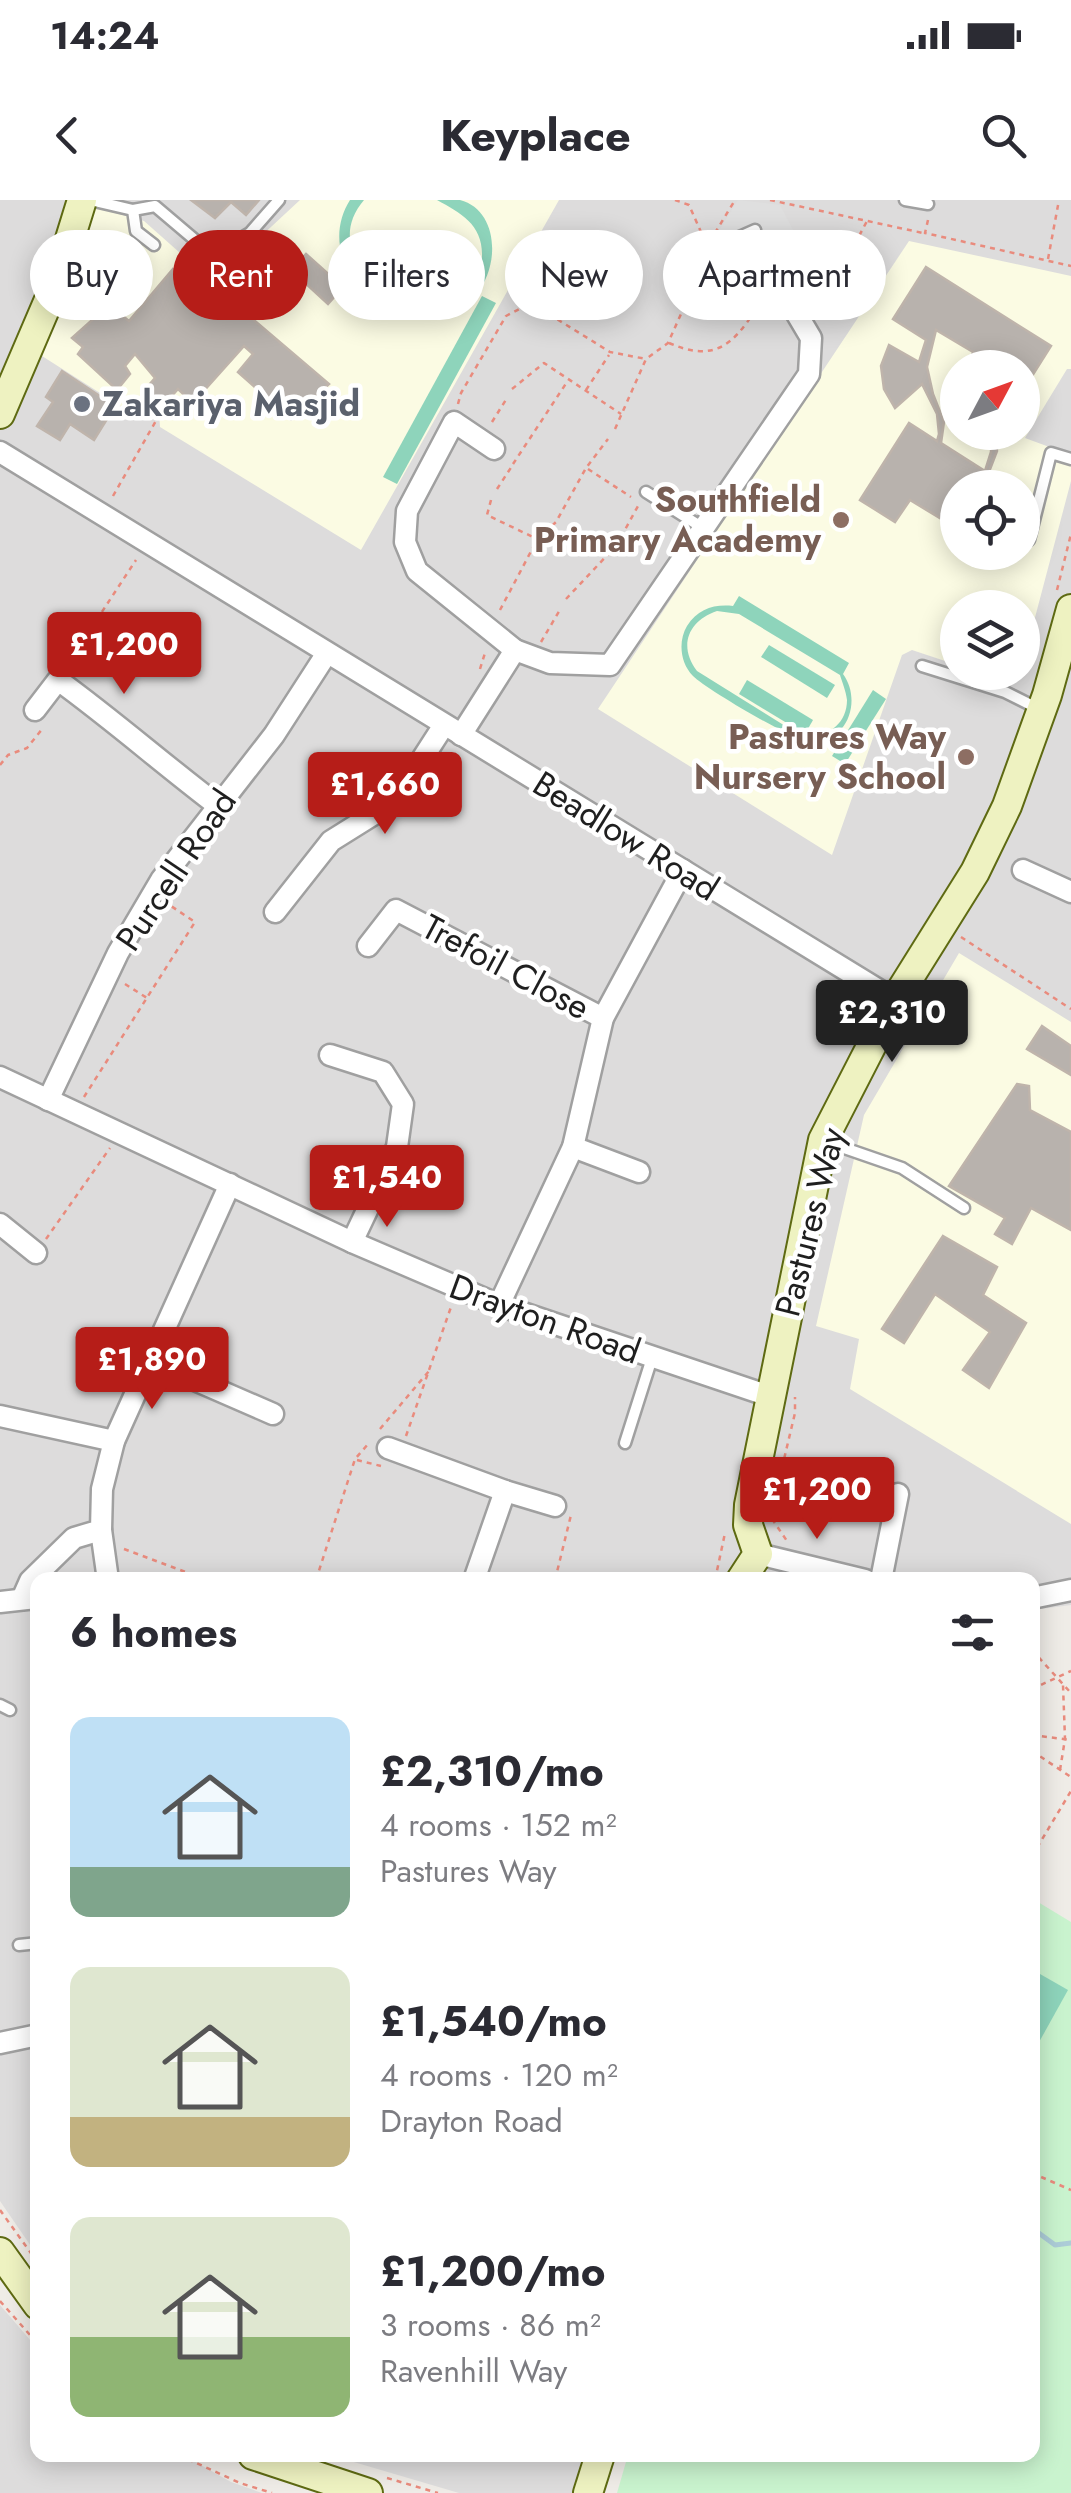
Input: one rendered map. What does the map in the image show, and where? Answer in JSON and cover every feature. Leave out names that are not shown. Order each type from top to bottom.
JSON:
[{"type":"street","points":[[0,414],[57,281],[82,200]]},
{"type":"street","points":[[488,444],[454,422],[408,511],[405,542],[416,571],[524,653],[550,662],[610,666],[809,374],[811,338],[800,320]]},
{"type":"street","name":"Beadlow Road","points":[[0,452],[895,1000]]},
{"type":"street","name":"Pastures Way","points":[[758,1554],[748,1524],[748,1505],[782,1396],[823,1140],[895,1000],[975,872],[1007,806],[1042,710],[1071,609]]},
{"type":"street","name":"Purcell Road","points":[[48,1100],[92,1002],[152,895],[274,736],[327,652]]},
{"type":"street","points":[[275,912],[331,842],[395,801],[524,653]]},
{"type":"street","points":[[35,710],[58,680],[218,805]]},
{"type":"street","points":[[499,1305],[573,1148],[603,1018],[683,870]]},
{"type":"street","points":[[1024,870],[1071,892]]},
{"type":"street","name":"Trefoil Close","points":[[368,946],[396,910],[603,1018]]},
{"type":"street","points":[[330,1055],[383,1072],[403,1104],[397,1146],[352,1242]]},
{"type":"street","name":"Drayton Road","points":[[0,1077],[352,1242],[499,1305],[652,1358],[782,1396]]},
{"type":"street","points":[[573,1148],[639,1172]]},
{"type":"street","points":[[107,1572],[102,1489],[114,1441],[230,1184]]},
{"type":"street","points":[[0,1224],[36,1253]]},
{"type":"street","points":[[149,1360],[273,1414]]},
{"type":"street","points":[[0,1416],[114,1441]]},
{"type":"street","points":[[384,1444],[554,1506]]},
{"type":"street","points":[[477,1572],[505,1491]]},
{"type":"street","points":[[883,1572],[898,1494]]},
{"type":"street","points":[[39,1572],[74,1538],[102,1536]]},
{"type":"street","points":[[746,1572],[758,1554],[831,1572]]},
{"type":"street","points":[[1040,1596],[1071,1590]]},
{"type":"street","points":[[0,1602],[30,1598]]},
{"type":"street","points":[[0,2043],[30,2037]]},
{"type":"street","points":[[0,2252],[30,2295]]},
{"type":"street","points":[[278,2462],[368,2493]]},
{"type":"street","points":[[588,2493],[598,2462]]},
{"type":"lane","points":[[90,200],[133,210],[155,206],[208,251],[218,252],[250,232],[278,200]]},
{"type":"lane","points":[[904,200],[928,204]]},
{"type":"lane","points":[[133,210],[136,232],[154,245]]},
{"type":"lane","points":[[1040,499],[1051,454],[1071,459]]},
{"type":"lane","points":[[646,492],[704,528]]},
{"type":"lane","points":[[922,666],[1005,692],[1042,710]]},
{"type":"lane","points":[[823,1140],[902,1168],[964,1208]]},
{"type":"lane","points":[[625,1444],[652,1358]]},
{"type":"lane","points":[[20,1944],[30,1943]]},
{"type":"path","points":[[675,200],[689,206],[707,246],[735,200]]},
{"type":"path","points":[[770,200],[1071,266]]},
{"type":"path","points":[[1047,260],[1059,200]]},
{"type":"path","points":[[925,233],[928,204]]},
{"type":"path","points":[[862,230],[867,221]]},
{"type":"path","points":[[454,422],[461,392],[506,316],[531,303],[610,352],[646,359]]},
{"type":"path","points":[[614,429],[646,359],[668,342],[678,320]]},
{"type":"path","points":[[668,342],[685,350],[712,352],[733,341],[748,320]]},
{"type":"path","points":[[585,391],[610,352]]},
{"type":"path","points":[[512,389],[544,363],[621,414]]},
{"type":"path","points":[[497,489],[568,380]]},
{"type":"path","points":[[507,398],[488,444],[513,464]]},
{"type":"path","points":[[103,514],[161,412]]},
{"type":"path","points":[[479,670],[492,632],[537,540],[556,522],[586,468],[608,439]]},
{"type":"path","points":[[586,468],[633,498],[646,492]]},
{"type":"path","points":[[621,537],[646,492]]},
{"type":"path","points":[[491,500],[487,515],[537,540]]},
{"type":"path","points":[[544,533],[574,534],[605,555]]},
{"type":"path","points":[[58,680],[148,542]]},
{"type":"path","points":[[566,599],[614,547]]},
{"type":"path","points":[[524,653],[560,608]]},
{"type":"path","points":[[0,765],[8,755],[27,748],[43,729],[35,710]]},
{"type":"path","points":[[75,1112],[196,922],[152,895]]},
{"type":"path","points":[[956,934],[1071,1008]]},
{"type":"path","points":[[124,983],[147,998]]},
{"type":"path","points":[[36,1253],[120,1133]]},
{"type":"path","points":[[319,1572],[355,1459],[384,1444],[429,1371],[458,1288]]},
{"type":"path","points":[[384,1444],[429,1371]]},
{"type":"path","points":[[774,1500],[795,1413],[782,1396]]},
{"type":"path","points":[[554,1506],[572,1516],[558,1572]]},
{"type":"path","points":[[770,1518],[790,1544]]},
{"type":"path","points":[[102,1536],[189,1572]]},
{"type":"path","points":[[1040,1660],[1071,1693]]},
{"type":"path","points":[[1040,1685],[1071,1671]]},
{"type":"path","points":[[1060,1770],[1065,1739],[1063,1686]]},
{"type":"path","points":[[1040,1736],[1071,1740]]},
{"type":"path","points":[[1040,1756],[1071,1777]]},
{"type":"path","points":[[1040,1843],[1071,1791]]},
{"type":"path","points":[[1040,2176],[1071,2190]]},
{"type":"path","points":[[0,2210],[30,2251]]},
{"type":"path","points":[[0,2300],[30,2335]]},
{"type":"path","points":[[194,2462],[272,2493]]},
{"type":"shaded area","points":[[0,200],[1071,200],[1071,1605],[1040,1609],[1040,1572],[30,1572],[30,2245],[0,2201]]},
{"type":"shaded area","points":[[300,200],[559,200],[542,230],[505,230],[505,295],[361,550],[160,427],[159,412],[130,396],[122,407],[42,356],[55,320],[153,320],[153,230],[86,230],[94,207],[144,221],[173,247],[173,320],[308,320],[308,230],[268,230]]},
{"type":"shaded area","points":[[738,200],[780,205],[793,230],[719,230]]},
{"type":"shaded area","name":"Southfield Primary Academy","points":[[909,241],[1071,276],[1071,369],[1067,369],[1040,413],[1040,350],[940,350],[940,450],[1040,450],[1040,444],[1071,455],[1071,481],[1040,599],[1040,590],[940,590],[940,659],[912,650],[902,655],[832,855],[598,709],[857,320],[886,320],[886,276]]},
{"type":"shaded area","points":[[959,953],[1071,1022],[1071,1524],[850,1389],[859,1339],[816,1326],[864,1115]]},
{"type":"shaded area","points":[[0,2305],[30,2340],[30,2462],[195,2462],[231,2482],[262,2493],[0,2493]]},
{"type":"shaded area","points":[[354,2462],[594,2462],[583,2493],[459,2493]]},
{"type":"green space","points":[[350,200],[364,200],[350,230],[340,230]]},
{"type":"green space","points":[[437,200],[460,200],[479,211],[490,230],[492,253],[485,279],[485,230],[476,230],[462,215]]},
{"type":"green space","points":[[485,298],[496,303],[397,484],[383,477],[469,320],[485,320]]},
{"type":"green space","points":[[739,596],[849,663],[843,674],[849,684],[851,707],[835,735],[825,741],[804,741],[715,692],[689,671],[682,652],[687,626],[707,609],[733,606]],"holes":[[[717,611],[739,614],[840,675],[846,710],[832,730],[816,735],[798,734],[697,671],[687,644],[693,628]]]},
{"type":"green space","points":[[769,645],[835,685],[827,698],[761,657]]},
{"type":"green space","points":[[747,680],[813,720],[805,734],[739,694]]},
{"type":"green space","points":[[873,690],[886,699],[845,764],[832,756]]},
{"type":"green space","points":[[1040,1903],[1071,1922],[1071,2493],[617,2493],[626,2462],[1040,2462]]},
{"type":"green space","points":[[1040,1974],[1068,1990],[1040,2040]]},
{"type":"building","points":[[191,200],[259,200],[246,215],[231,202],[215,218]]},
{"type":"building","points":[[308,256],[328,274],[328,304],[308,286]]},
{"type":"building","points":[[926,267],[1051,346],[1040,363],[1040,350],[970,350],[936,330],[927,367],[940,412],[940,450],[952,450],[983,470],[940,470],[940,518],[910,500],[895,522],[860,500],[909,423],[937,441],[939,434],[937,414],[922,384],[895,408],[884,389],[881,366],[889,345],[919,362],[926,340],[893,319]]},
{"type":"building","points":[[173,269],[173,320],[254,320],[329,384],[291,419],[238,372],[253,354],[244,346],[193,403],[178,389],[161,408],[143,392],[155,378],[135,354],[125,366],[130,374],[117,390],[78,354],[83,347],[72,338],[92,320],[153,320],[153,293]]},
{"type":"building","name":"Zakariya Masjid","points":[[62,371],[115,406],[94,440],[70,424],[60,440],[37,426],[53,402],[46,397]]},
{"type":"building","points":[[991,450],[997,451],[990,470],[985,470]]},
{"type":"building","points":[[1042,1026],[1071,1046],[1071,1075],[1027,1049]]},
{"type":"building","points":[[1017,1084],[1029,1086],[1030,1110],[1071,1132],[1071,1230],[1031,1208],[1012,1244],[995,1234],[1005,1218],[949,1186]]},
{"type":"building","points":[[943,1236],[997,1267],[983,1295],[1026,1323],[989,1388],[963,1370],[990,1332],[935,1294],[904,1343],[882,1329]]},
{"type":"waterway","points":[[1040,2234],[1055,2245],[1071,2243]]},
{"type":"place","name":"Zakariya Masjid","points":[[82,404]]},
{"type":"place","name":"Southfield Primary Academy","points":[[841,520]]},
{"type":"place","name":"Pastures Way Nursery School","points":[[966,757]]}]
